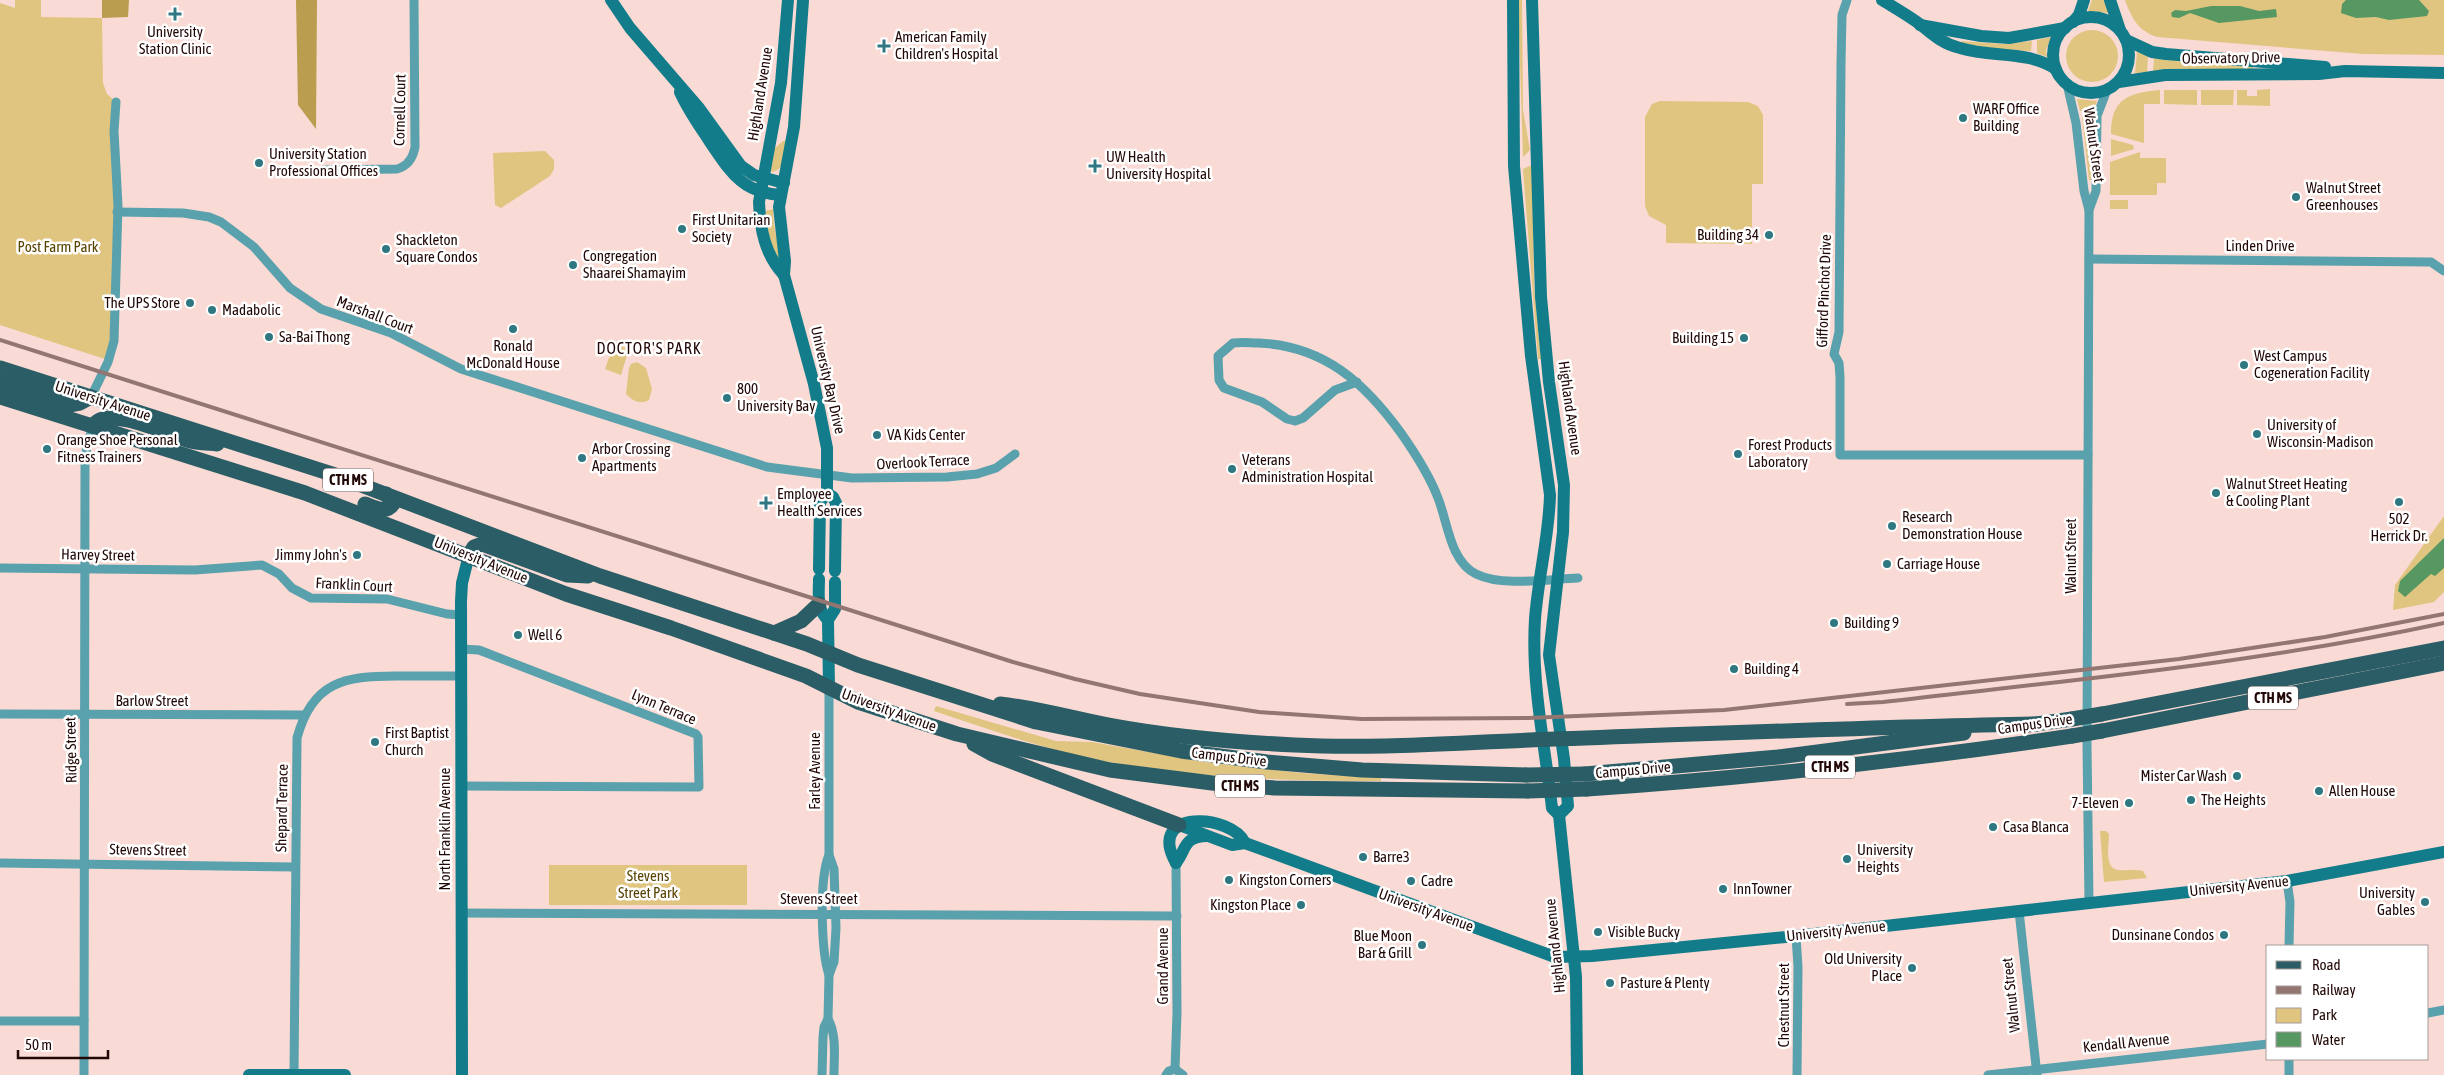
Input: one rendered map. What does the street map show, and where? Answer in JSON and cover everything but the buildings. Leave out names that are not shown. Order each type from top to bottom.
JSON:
[{"type":"main road","name":"University Avenue","points":[[0,368],[241,445],[386,494],[600,576],[774,633],[828,653]]},
{"type":"main road","points":[[0,383],[65,404],[80,403],[91,397]]},
{"type":"main road","name":"University Avenue","points":[[0,397],[305,493],[566,594],[671,628],[806,676],[858,702],[957,734]]},
{"type":"main road","points":[[93,426],[99,420],[117,417],[191,441],[241,445]]},
{"type":"main road","points":[[305,493],[340,497],[382,510],[392,507],[393,504],[386,494]]},
{"type":"main road","points":[[469,555],[474,547],[482,544],[568,575],[600,576]]},
{"type":"main road","points":[[774,633],[801,621],[819,604]]},
{"type":"main road","name":"Campus Drive","points":[[828,653],[858,665],[1056,728],[1221,756],[1362,770],[1526,775],[1634,771],[1778,757],[2037,724],[2102,714],[2444,648]]},
{"type":"main road","name":"Campus Drive","points":[[957,734],[1110,770],[1220,784],[1275,788],[1528,791],[1587,789],[1728,779],[1969,751],[2072,736],[2444,664]]},
{"type":"main road","points":[[968,701],[1037,708],[1114,726],[1177,736],[1256,743],[1339,747],[1882,727],[2037,724]]},
{"type":"main road","points":[[957,734],[992,754],[1179,825]]},
{"type":"street","name":"Cornell Court","points":[[324,170],[397,169],[407,164],[412,156],[414,147],[414,0]]},
{"type":"street","points":[[611,0],[630,28],[675,82],[700,108],[746,171],[782,189]]},
{"type":"street","name":"Highland Avenue","points":[[760,192],[781,83],[788,0]]},
{"type":"street","points":[[782,189],[794,127],[803,0]]},
{"type":"street","name":"Highland Avenue","points":[[1513,0],[1514,166],[1531,356],[1550,495],[1550,512],[1540,580],[1534,658],[1552,808],[1559,815],[1574,956],[1577,1075]]},
{"type":"street","name":"Highland Avenue","points":[[1532,0],[1541,297],[1549,382],[1564,484],[1563,527],[1549,655],[1562,740],[1568,806],[1559,815]]},
{"type":"street","name":"Gifford Pinchot Drive","points":[[1847,0],[1842,15],[1840,314],[1838,343],[1834,354],[1839,363],[1840,377],[1840,455],[2088,455]]},
{"type":"street","points":[[1882,0],[1920,25],[1934,38],[1958,48],[1993,54],[2032,57],[2056,69]]},
{"type":"street","points":[[2084,0],[2079,15],[2056,40],[2053,54],[2056,69],[2067,84],[2086,92],[2094,93],[2107,90],[2119,82],[2129,62],[2123,35],[2110,0]]},
{"type":"street","points":[[1920,25],[1963,34],[2009,38],[2068,25],[2084,18],[2098,18],[2110,22],[2123,35]]},
{"type":"street","name":"Observatory Drive","points":[[2123,35],[2152,52],[2319,66],[2345,71]]},
{"type":"street","name":"Observatory Drive","points":[[2119,82],[2165,76],[2319,74],[2345,71],[2444,73]]},
{"type":"street","points":[[675,82],[687,107],[731,172],[745,184],[760,192],[782,189]]},
{"type":"street","name":"Walnut Street","points":[[2067,84],[2076,123],[2084,191],[2089,210],[2087,785],[2089,902]]},
{"type":"street","name":"Walnut Street","points":[[2089,210],[2096,191],[2097,116],[2107,90]]},
{"type":"street","points":[[91,397],[108,362],[114,341],[117,212],[114,131],[116,102]]},
{"type":"street","name":"University Bay Drive","points":[[782,189],[779,220],[785,261],[784,275],[814,384],[828,448],[827,493],[820,502],[819,574],[819,604],[822,613],[828,620]]},
{"type":"street","name":"University Bay Drive","points":[[760,192],[762,233],[775,265],[784,275]]},
{"type":"street","name":"Marshall Court","points":[[117,212],[183,213],[209,217],[221,222],[254,248],[290,288],[311,305],[390,333],[461,369],[767,467],[828,476]]},
{"type":"street","name":"Linden Drive","points":[[2089,259],[2439,265]]},
{"type":"street","points":[[1357,382],[1336,390],[1304,418],[1296,421],[1287,419],[1262,402],[1224,388],[1219,380],[1218,356],[1233,343],[1279,344],[1300,349],[1334,364],[1357,382],[1386,412],[1426,471],[1462,564],[1476,573],[1492,579],[1540,580],[1578,578]]},
{"type":"street","name":"Ridge Street","points":[[84,1075],[85,463],[87,445],[93,426]]},
{"type":"street","name":"Overlook Terrace","points":[[828,476],[862,478],[947,477],[977,474],[996,468],[1015,454]]},
{"type":"street","name":"University Bay Drive","points":[[827,493],[833,496],[836,503],[835,610],[828,620],[829,688]]},
{"type":"street","name":"North Franklin Avenue","points":[[462,1075],[461,615],[462,583],[469,555]]},
{"type":"street","name":"Franklin Court","points":[[195,570],[262,565],[278,574],[292,588],[311,598],[388,599],[447,614],[461,615]]},
{"type":"street","name":"Harvey Street","points":[[0,568],[195,570]]},
{"type":"street","name":"Lynn Terrace","points":[[461,649],[479,650],[696,734],[698,737],[699,787],[462,786]]},
{"type":"street","name":"Shepard Terrace","points":[[294,1074],[297,738],[304,715],[322,692],[330,686],[351,678],[462,676]]},
{"type":"street","name":"Farley Avenue","points":[[822,1075],[824,1027],[828,1019],[830,974],[834,962],[835,913],[834,869],[829,855],[829,688]]},
{"type":"street","name":"Barlow Street","points":[[0,714],[304,715]]},
{"type":"street","points":[[1176,863],[1171,851],[1171,836],[1179,825],[1204,821],[1237,833],[1245,843],[1232,845],[1179,825]]},
{"type":"street","points":[[1176,863],[1187,843],[1198,838],[1210,836]]},
{"type":"street","name":"University Avenue","points":[[1245,843],[1548,956],[1574,956],[1796,936],[2287,881],[2444,852]]},
{"type":"street","name":"Farley Avenue","points":[[829,855],[824,869],[823,913],[825,962],[830,974]]},
{"type":"street","name":"Stevens Street","points":[[0,862],[295,867]]},
{"type":"street","name":"Grand Avenue","points":[[1175,1069],[1176,863]]},
{"type":"street","points":[[2287,881],[2290,902],[2289,945]]},
{"type":"street","name":"Walnut Street","points":[[2019,910],[2036,1072]]},
{"type":"street","name":"Stevens Street","points":[[461,912],[1177,916]]},
{"type":"street","name":"Chestnut Street","points":[[1796,936],[1798,967],[1797,1075]]},
{"type":"street","points":[[2429,1013],[2444,1010]]},
{"type":"street","name":"Farley Avenue","points":[[828,1019],[833,1027],[834,1075]]},
{"type":"street","points":[[0,1021],[84,1021]]},
{"type":"street","name":"Kendall Avenue","points":[[1988,1075],[2036,1072],[2266,1044]]},
{"type":"street","points":[[2288,1060],[2289,1075]]},
{"type":"street","points":[[1166,1075],[1175,1069],[1183,1075]]},
{"type":"street","points":[[249,1075],[344,1075]]},
{"type":"green space","name":"Post Farm Park","points":[[15,0],[41,0],[41,17],[102,18],[103,83],[107,94],[116,102],[117,284],[108,360],[0,325],[0,3],[15,8]]},
{"type":"green space","points":[[1518,0],[1522,0],[1523,110],[1530,150],[1523,157]]},
{"type":"green space","points":[[2092,0],[2105,0],[2109,13],[2088,11]]},
{"type":"green space","points":[[2125,0],[2444,0],[2444,55],[2363,54],[2157,37],[2145,31],[2136,23]]},
{"type":"green space","points":[[2087,30],[2097,30],[2111,37],[2118,51],[2118,61],[2111,75],[2097,82],[2087,82],[2077,78],[2070,71],[2066,61],[2066,51],[2070,41],[2077,34]]},
{"type":"green space","points":[[2051,37],[2046,50],[2047,57],[2037,53],[2037,40]]},
{"type":"green space","points":[[1961,41],[2002,44],[2032,41],[2031,51],[2004,50],[1961,43]]},
{"type":"green space","points":[[2137,52],[2148,56],[2147,72],[2135,73]]},
{"type":"green space","points":[[2154,58],[2253,66],[2253,69],[2153,71]]},
{"type":"green space","points":[[2270,89],[2270,106],[2237,105],[2237,90],[2247,90],[2247,96],[2257,96],[2257,90]]},
{"type":"green space","points":[[2160,90],[2160,104],[2144,104],[2144,143],[2111,134],[2114,112],[2118,105],[2139,93]]},
{"type":"green space","points":[[2164,90],[2197,90],[2197,105],[2164,104]]},
{"type":"green space","points":[[2201,90],[2234,90],[2233,105],[2201,105]]},
{"type":"green space","points":[[2077,99],[2097,101],[2093,111],[2080,111]]},
{"type":"green space","points":[[1660,101],[1748,102],[1758,106],[1763,115],[1763,184],[1752,184],[1752,244],[1666,243],[1666,225],[1649,216],[1645,206],[1645,117],[1652,104]]},
{"type":"green space","points":[[2082,117],[2092,117],[2091,180],[2089,180]]},
{"type":"green space","points":[[2111,139],[2133,145],[2134,149],[2111,156]]},
{"type":"green space","points":[[783,141],[786,141],[782,165],[772,172],[770,170],[774,149]]},
{"type":"green space","points":[[545,151],[554,160],[554,169],[550,176],[501,208],[495,205],[493,153]]},
{"type":"green space","points":[[2140,152],[2140,158],[2166,158],[2166,183],[2157,183],[2157,195],[2110,195],[2110,162]]},
{"type":"green space","points":[[1532,165],[1534,286],[1541,359],[1538,359],[1523,169]]},
{"type":"green space","points":[[2110,200],[2128,200],[2128,209],[2110,209]]},
{"type":"green space","points":[[773,209],[781,264],[769,238],[765,211]]},
{"type":"green space","points":[[614,344],[629,349],[621,375],[605,369]]},
{"type":"green space","points":[[637,362],[646,368],[652,389],[649,400],[643,402],[634,400],[626,394],[629,368],[631,364]]},
{"type":"green space","points":[[2444,516],[2444,592],[2434,602],[2393,610],[2395,585]]},
{"type":"green space","points":[[936,706],[1056,741],[1092,742],[1205,762],[1301,773],[1381,778],[1381,781],[1203,775],[1133,766],[1077,755],[995,732],[934,711]]},
{"type":"green space","points":[[2100,831],[2106,831],[2109,834],[2108,855],[2109,861],[2114,868],[2118,870],[2143,871],[2147,878],[2104,882]]},
{"type":"green space","name":"Stevens Street Park","points":[[549,865],[747,865],[747,905],[549,905]]},
{"type":"shaded area","points":[[102,0],[129,0],[128,17],[102,18]]},
{"type":"shaded area","points":[[296,0],[317,0],[316,129],[298,105]]},
{"type":"water","points":[[2346,0],[2419,0],[2429,11],[2427,16],[2389,20],[2376,17],[2356,18],[2341,13],[2342,4]]},
{"type":"water","points":[[2211,6],[2240,6],[2259,11],[2276,9],[2277,17],[2219,23],[2190,13],[2179,18],[2172,17],[2171,13],[2175,10],[2186,11]]},
{"type":"water","points":[[2444,538],[2444,568],[2435,576],[2431,574],[2405,597],[2398,591],[2400,581]]},
{"type":"railway","points":[[0,340],[1013,662],[1140,694],[1259,712],[1362,719],[1528,718],[1724,710],[2179,659],[2325,637],[2444,614]]},
{"type":"railway","points":[[1847,704],[1883,702],[2235,660],[2374,637],[2444,623]]},
{"type":"place","name":"University Station Clinic","points":[[175,14]]},
{"type":"place","name":"American Family Children's Hospital","points":[[884,46]]},
{"type":"place","name":"WARF Office Building","points":[[1963,118]]},
{"type":"place","name":"University Station Professional Offices","points":[[259,163]]},
{"type":"place","name":"UW Health University Hospital","points":[[1095,166]]},
{"type":"place","name":"Walnut Street Greenhouses","points":[[2296,197]]},
{"type":"place","name":"First Unitarian Society","points":[[682,229]]},
{"type":"place","name":"Building 34","points":[[1769,235]]},
{"type":"place","name":"Shackleton Square Condos","points":[[386,249]]},
{"type":"place","name":"Congregation Shaarei Shamayim","points":[[573,265]]},
{"type":"place","name":"The UPS Store","points":[[190,303]]},
{"type":"place","name":"Madabolic","points":[[212,310]]},
{"type":"place","name":"Ronald McDonald House","points":[[513,329]]},
{"type":"place","name":"Sa-Bai Thong","points":[[269,337]]},
{"type":"place","name":"Building 15","points":[[1744,338]]},
{"type":"place","name":"West Campus Cogeneration Facility","points":[[2244,365]]},
{"type":"place","name":"800 University Bay","points":[[727,398]]},
{"type":"place","name":"University of Wisconsin-Madison","points":[[2257,434]]},
{"type":"place","name":"VA Kids Center","points":[[877,435]]},
{"type":"place","name":"Orange Shoe Personal Fitness Trainers","points":[[47,449]]},
{"type":"place","name":"Forest Products Laboratory","points":[[1738,454]]},
{"type":"place","name":"Arbor Crossing Apartments","points":[[582,458]]},
{"type":"place","name":"Veterans Administration Hospital","points":[[1232,469]]},
{"type":"place","name":"Walnut Street Heating & Cooling Plant","points":[[2216,493]]},
{"type":"place","name":"502 Herrick Dr.","points":[[2399,502]]},
{"type":"place","name":"Employee Health Services","points":[[766,503]]},
{"type":"place","name":"Research Demonstration House","points":[[1892,526]]},
{"type":"place","name":"Jimmy John's","points":[[357,555]]},
{"type":"place","name":"Carriage House","points":[[1887,564]]},
{"type":"place","name":"Building 9","points":[[1834,623]]},
{"type":"place","name":"Well 6","points":[[518,635]]},
{"type":"place","name":"Building 4","points":[[1734,669]]},
{"type":"place","name":"First Baptist Church","points":[[375,742]]},
{"type":"place","name":"Mister Car Wash","points":[[2237,776]]},
{"type":"place","name":"Allen House","points":[[2319,791]]},
{"type":"place","name":"The Heights","points":[[2191,800]]},
{"type":"place","name":"7-Eleven","points":[[2129,803]]},
{"type":"place","name":"Casa Blanca","points":[[1993,827]]},
{"type":"place","name":"Barre3","points":[[1363,857]]},
{"type":"place","name":"University Heights","points":[[1847,859]]},
{"type":"place","name":"Kingston Corners","points":[[1229,880]]},
{"type":"place","name":"Cadre","points":[[1411,881]]},
{"type":"place","name":"InnTowner","points":[[1723,889]]},
{"type":"place","name":"University Gables","points":[[2425,902]]},
{"type":"place","name":"Kingston Place","points":[[1301,905]]},
{"type":"place","name":"Visible Bucky","points":[[1598,932]]},
{"type":"place","name":"Dunsinane Condos","points":[[2224,935]]},
{"type":"place","name":"Blue Moon Bar & Grill","points":[[1422,945]]},
{"type":"place","name":"Old University Place","points":[[1912,968]]},
{"type":"place","name":"Pasture & Plenty","points":[[1610,983]]},
{"type":"district","name":"DOCTOR'S PARK","points":[[649,348]]}]
